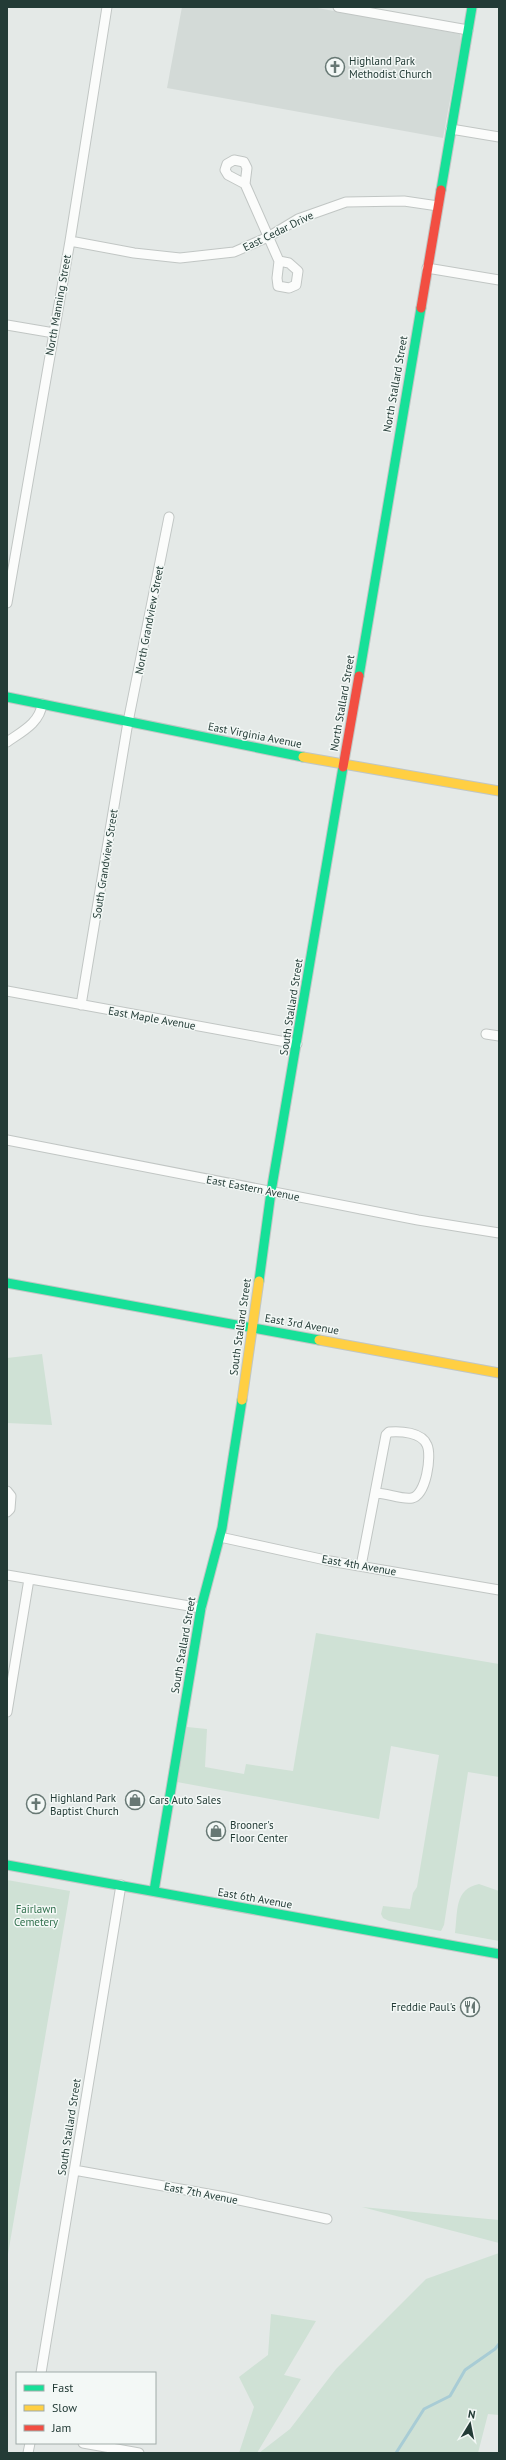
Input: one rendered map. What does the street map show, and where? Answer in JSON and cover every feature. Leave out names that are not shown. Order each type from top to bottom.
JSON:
[{"type":"street","name":"North Manning Street","points":[[7,603],[70,241],[107,7]]},
{"type":"street","points":[[338,7],[468,30]]},
{"type":"street","name":"North Stallard Street","points":[[344,765],[472,7]]},
{"type":"street","points":[[451,128],[499,137]]},
{"type":"street","points":[[245,184],[279,261]]},
{"type":"street","name":"East Cedar Drive","points":[[70,241],[134,253],[180,258],[234,252],[268,237],[298,219],[346,202],[404,201],[438,206]]},
{"type":"street","points":[[427,268],[499,280]]},
{"type":"street","points":[[7,325],[54,333]]},
{"type":"street","name":"North Grandview Street","points":[[128,722],[169,517]]},
{"type":"street","name":"East Virginia Avenue","points":[[7,697],[344,765],[499,791]]},
{"type":"street","points":[[7,742],[32,724],[39,715],[42,704]]},
{"type":"street","name":"South Grandview Street","points":[[81,1005],[128,722]]},
{"type":"street","name":"South Stallard Street","points":[[154,1891],[201,1608],[220,1537],[253,1327],[271,1192],[344,765]]},
{"type":"street","name":"East Maple Avenue","points":[[7,991],[297,1044]]},
{"type":"street","points":[[486,1034],[499,1036]]},
{"type":"street","name":"East Eastern Avenue","points":[[7,1140],[418,1220],[499,1232]]},
{"type":"street","name":"East 3rd Avenue","points":[[7,1283],[499,1373]]},
{"type":"street","points":[[361,1566],[376,1493],[389,1432],[413,1434],[423,1439],[428,1445],[428,1453],[423,1489],[412,1498],[376,1493]]},
{"type":"street","points":[[7,1491],[12,1501],[10,1509],[7,1512]]},
{"type":"street","name":"East 4th Avenue","points":[[220,1537],[361,1566],[499,1590]]},
{"type":"street","points":[[7,1575],[201,1608]]},
{"type":"street","points":[[7,1712],[29,1579]]},
{"type":"street","name":"East 6th Avenue","points":[[7,1865],[499,1954]]},
{"type":"street","name":"South Stallard Street","points":[[41,2372],[121,1885]]},
{"type":"street","name":"East 7th Avenue","points":[[74,2170],[225,2197],[326,2219]]},
{"type":"street","points":[[89,2444],[139,2453]]},
{"type":"shaded area","name":"Highland Park Methodist Church","points":[[182,7],[312,7],[460,34],[461,41],[443,138],[167,88]]},
{"type":"green space","points":[[42,1354],[52,1425],[7,1423],[7,1358]]},
{"type":"green space","points":[[316,1633],[499,1664],[499,1777],[468,1772],[444,1925],[441,1931],[389,1921],[383,1918],[381,1914],[383,1906],[410,1909],[413,1893],[417,1887],[439,1755],[391,1746],[379,1819],[177,1782],[187,1727],[207,1729],[205,1767],[244,1774],[246,1764],[293,1771]]},
{"type":"green space","name":"Fairlawn Cemetery","points":[[7,1880],[70,1891],[7,2260]]},
{"type":"green space","points":[[479,1884],[499,1891],[499,1941],[455,1933],[457,1909],[461,1896],[471,1887]]},
{"type":"green space","points":[[362,2207],[499,2220],[499,2243]]},
{"type":"green space","points":[[499,2253],[499,2415],[488,2414],[478,2453],[259,2453],[290,2429],[336,2369],[426,2279]]},
{"type":"green space","points":[[271,2314],[316,2321],[284,2375],[301,2379],[257,2453],[239,2453],[254,2407],[239,2377],[268,2355]]},
{"type":"waterway","points":[[396,2453],[424,2409],[450,2396],[465,2370],[495,2349],[499,2344]]},
{"type":"traffic: fast","points":[[441,190],[472,7]]},
{"type":"traffic: fast","points":[[359,676],[421,308]]},
{"type":"traffic: fast","points":[[7,697],[303,757]]},
{"type":"traffic: fast","points":[[259,1281],[271,1192],[343,767]]},
{"type":"traffic: fast","points":[[7,1283],[319,1340]]},
{"type":"traffic: fast","points":[[154,1891],[201,1608],[222,1528],[242,1400]]},
{"type":"traffic: fast","points":[[7,1865],[499,1954]]},
{"type":"traffic: slow","points":[[303,757],[499,791]]},
{"type":"traffic: slow","points":[[242,1400],[259,1281]]},
{"type":"traffic: slow","points":[[319,1340],[499,1373]]},
{"type":"traffic: jam","points":[[421,308],[441,190]]},
{"type":"traffic: jam","points":[[343,767],[359,676]]},
{"type":"place","name":"Highland Park Methodist Church","points":[[335,67]]},
{"type":"place","name":"Cars Auto Sales","points":[[135,1800]]},
{"type":"place","name":"Highland Park Baptist Church","points":[[36,1804]]},
{"type":"place","name":"Brooner's Floor Center","points":[[216,1831]]},
{"type":"place","name":"Freddie Paul's","points":[[470,2007]]}]
